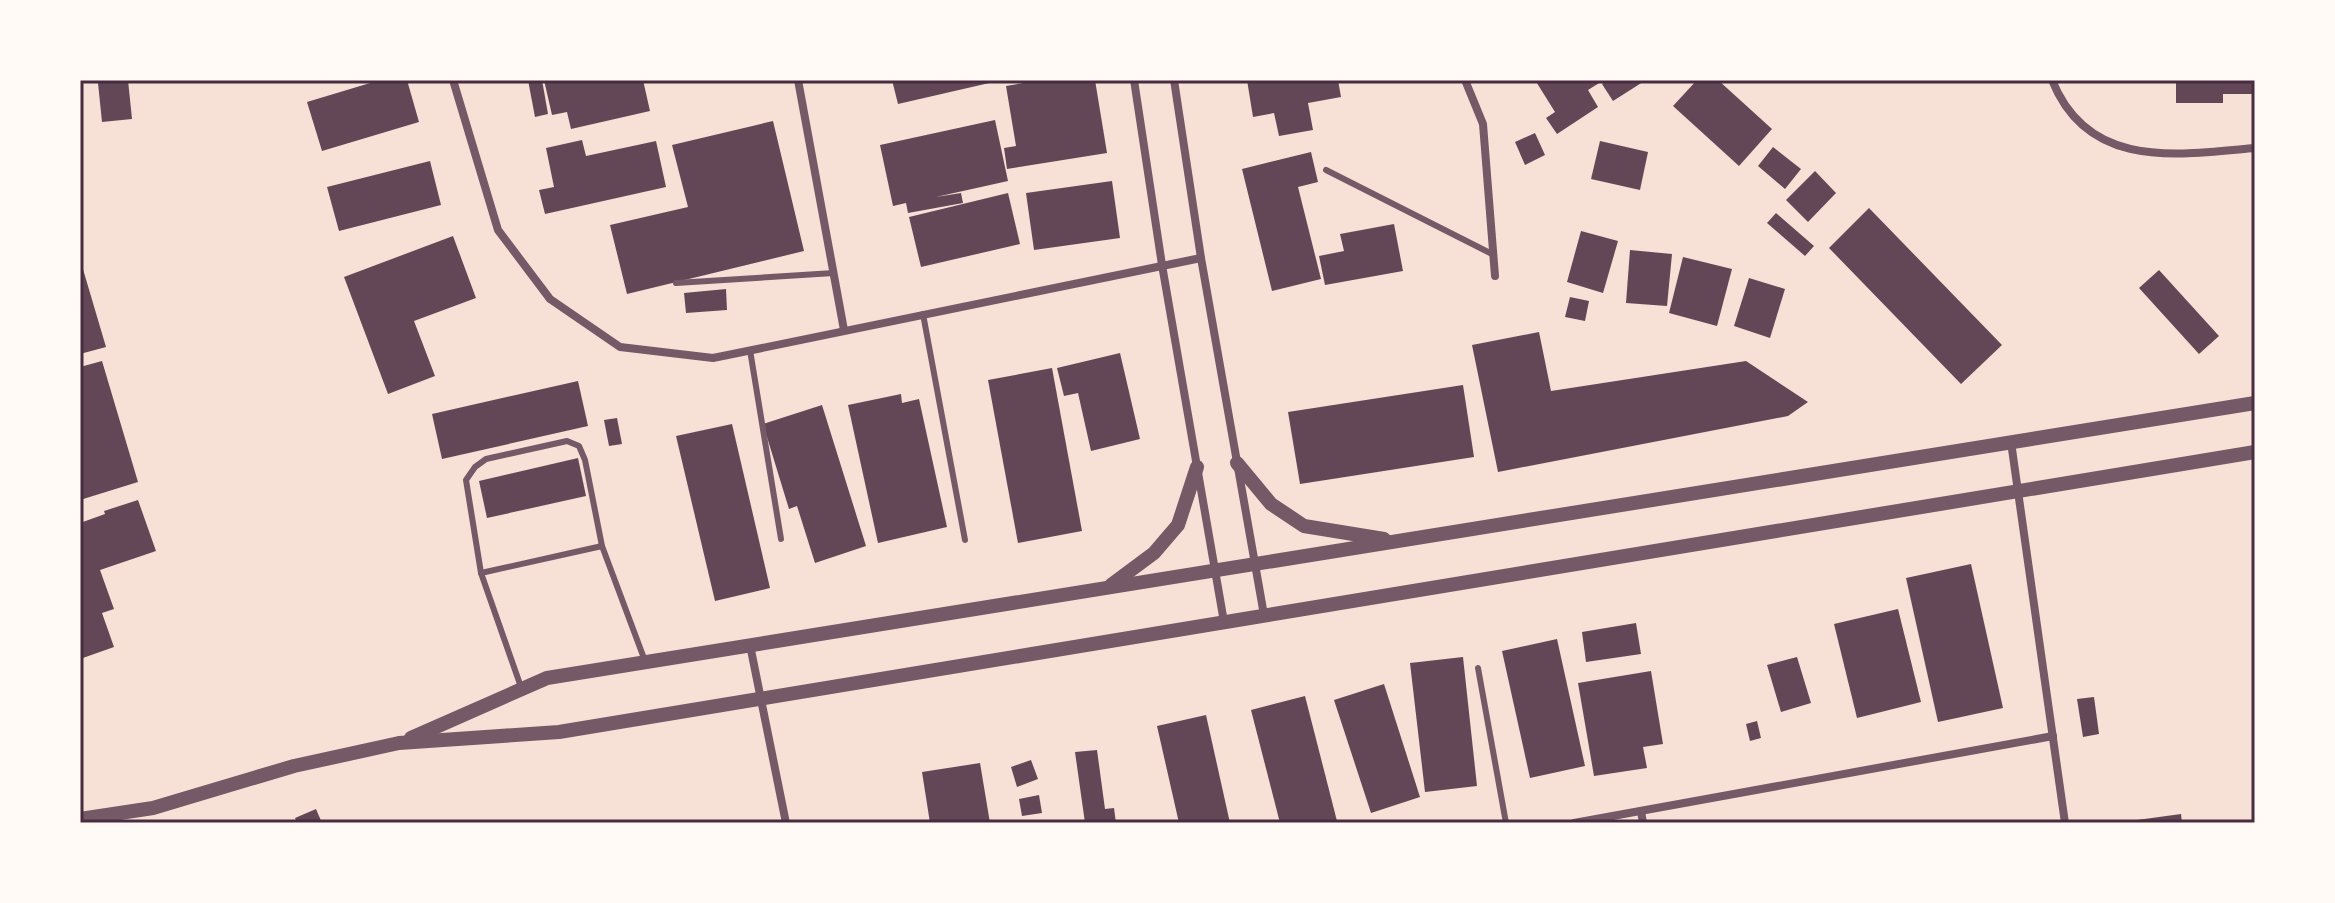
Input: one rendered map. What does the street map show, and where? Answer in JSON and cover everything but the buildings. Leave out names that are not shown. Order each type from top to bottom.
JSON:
[{"type":"street","points":[[453,80],[498,230],[550,299],[620,347],[713,358],[1201,258]]},
{"type":"street","points":[[798,80],[844,330]]},
{"type":"street","points":[[1134,80],[1162,265],[1224,622]]},
{"type":"street","points":[[1174,80],[1201,258],[1264,615]]},
{"type":"street","points":[[1465,80],[1483,124],[1495,276]]},
{"type":"street","points":[[2052,80],[2073,116],[2096,137],[2129,150],[2180,155],[2255,148]]},
{"type":"street","points":[[399,743],[547,678],[2255,403]]},
{"type":"street","points":[[2011,442],[2065,823]]},
{"type":"street","points":[[80,819],[153,808],[294,766],[399,743],[559,732],[2255,452]]},
{"type":"street","points":[[1237,463],[1271,504],[1304,526],[1396,541]]},
{"type":"street","points":[[1107,588],[1154,553],[1178,525],[1197,467]]},
{"type":"street","points":[[750,645],[786,823]]},
{"type":"street","points":[[1574,823],[2053,736]]},
{"type":"street","points":[[1641,811],[1643,823]]},
{"type":"lane","points":[[1326,170],[1494,255]]},
{"type":"lane","points":[[676,283],[834,273]]},
{"type":"lane","points":[[923,314],[965,540]]},
{"type":"lane","points":[[750,350],[781,539]]},
{"type":"lane","points":[[521,687],[481,573],[466,480],[475,467],[486,459],[567,441],[579,446],[585,460],[602,546],[646,662]]},
{"type":"lane","points":[[481,573],[602,546]]},
{"type":"lane","points":[[1478,668],[1506,823]]}]
